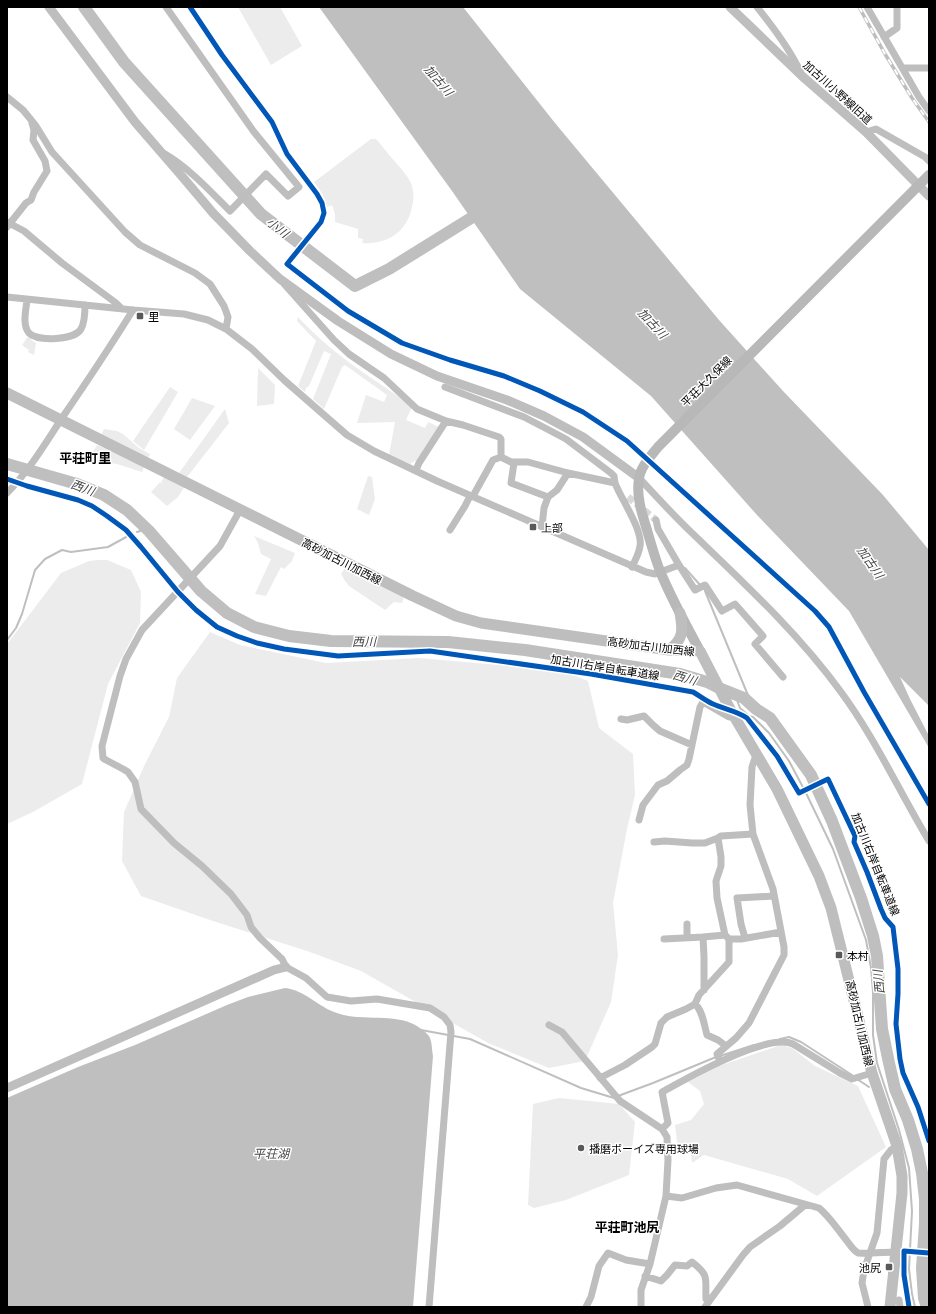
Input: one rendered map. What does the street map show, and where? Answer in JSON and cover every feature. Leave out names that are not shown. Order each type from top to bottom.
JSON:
[{"type":"main road","name":"平荘大久保線","points":[[640,476],[646,463],[658,447],[929,175]]},
{"type":"main road","name":"高砂加古川加西線","points":[[7,393],[456,616],[481,623],[669,650],[700,651],[732,713],[786,806],[819,876],[831,908],[872,1074],[897,1146],[902,1176],[902,1193],[890,1307]]},
{"type":"main road","points":[[640,476],[640,511],[660,572],[700,651]]},
{"type":"main road","points":[[669,650],[675,646],[682,636],[680,613]]},
{"type":"street","points":[[49,7],[135,122],[213,213],[280,279],[338,321],[391,354],[437,376],[507,400],[551,419],[583,437],[640,476],[690,531],[776,614],[840,690],[876,746],[929,841]]},
{"type":"street","points":[[161,151],[173,159],[212,192],[230,211],[258,184],[266,174],[288,196],[300,187],[254,132],[166,7]]},
{"type":"street","name":"加古川小野線旧道","points":[[730,7],[802,76],[866,132],[916,188],[929,196]]},
{"type":"street","points":[[757,7],[794,59],[802,76]]},
{"type":"street","points":[[867,7],[929,111]]},
{"type":"street","points":[[884,36],[897,28],[897,7]]},
{"type":"street","points":[[903,68],[929,68]]},
{"type":"street","points":[[7,97],[23,110],[52,152],[125,232],[140,245],[195,273],[210,284],[224,306],[228,317],[226,329]]},
{"type":"street","points":[[32,121],[34,130],[33,140],[45,161],[47,171],[34,192],[31,200],[26,203],[8,224],[40,243],[62,263],[121,308]]},
{"type":"street","points":[[866,132],[876,129],[925,157],[929,161]]},
{"type":"street","points":[[280,279],[334,340],[349,354],[384,378],[417,409],[446,421],[463,425],[502,439],[501,458]]},
{"type":"street","points":[[7,297],[184,314],[208,320],[226,329],[252,349],[284,380],[348,435],[374,451],[437,481],[650,574],[655,574],[679,565]]},
{"type":"street","points":[[27,300],[25,319],[26,327],[34,336],[42,339],[57,339],[78,333],[84,321],[86,305]]},
{"type":"street","points":[[7,492],[18,481],[36,457],[113,343],[133,310]]},
{"type":"street","points":[[445,387],[524,417],[566,439],[611,472],[614,476],[616,486],[637,528],[640,538],[641,546],[632,567]]},
{"type":"street","points":[[416,470],[446,421]]},
{"type":"street","points":[[450,530],[493,460],[501,458],[514,463],[528,462],[616,486],[628,497]]},
{"type":"street","points":[[514,463],[511,483],[548,497]]},
{"type":"street","points":[[542,527],[544,508],[548,497],[557,490],[568,473]]},
{"type":"street","points":[[240,510],[220,546],[142,630],[126,659],[120,676],[102,746],[103,758],[128,772],[134,782],[141,809],[174,843],[202,866],[231,894],[247,915],[251,927],[282,959],[286,967],[306,978],[327,997],[351,1001],[377,999],[430,1008],[444,1017],[450,1025],[429,1307]]},
{"type":"street","points":[[656,520],[658,529],[695,590],[705,585],[722,611],[735,604],[763,636],[755,644],[783,677]]},
{"type":"street","points":[[639,820],[643,805],[658,785],[667,781],[689,760],[700,707],[703,702],[729,717],[732,713]]},
{"type":"street","points":[[621,719],[627,720],[644,716],[660,731],[692,745]]},
{"type":"street","points":[[720,1061],[717,1054],[749,1023],[784,955],[774,896],[753,834],[750,805],[752,764],[756,755]]},
{"type":"street","points":[[654,842],[665,841],[698,844],[705,843],[725,835],[753,834]]},
{"type":"street","points":[[600,1078],[625,1065],[652,1047],[655,1044],[661,1023],[667,1017],[695,1004],[696,1000],[704,990],[729,962],[727,937],[717,898],[716,881],[721,857],[718,838]]},
{"type":"street","points":[[745,938],[741,924],[738,898],[774,896]]},
{"type":"street","points":[[687,924],[687,937]]},
{"type":"street","points":[[664,939],[687,937],[745,938],[781,932]]},
{"type":"street","points":[[702,937],[704,957],[704,990]]},
{"type":"street","points":[[7,1088],[274,970],[286,967]]},
{"type":"street","points":[[695,1004],[698,1006],[703,1019],[706,1035],[718,1040],[726,1046]]},
{"type":"street","points":[[549,1025],[562,1032],[600,1078],[615,1093],[620,1101],[662,1129],[667,1137],[668,1160],[666,1196],[650,1264],[641,1290],[641,1307]]},
{"type":"street","points":[[662,1129],[668,1123],[662,1092],[720,1061],[765,1045],[787,1042],[852,1079],[872,1074]]},
{"type":"street","points":[[868,1307],[862,1283],[864,1270],[877,1233],[884,1159],[891,1150],[897,1146]]},
{"type":"street","points":[[666,1196],[682,1198],[716,1188],[737,1185],[805,1205],[812,1205],[824,1212],[852,1248],[858,1253],[896,1252]]},
{"type":"street","points":[[707,1304],[750,1247],[780,1226],[805,1205]]},
{"type":"street","points":[[586,1307],[591,1297],[599,1266],[608,1253],[626,1260],[650,1264]]},
{"type":"street","points":[[645,1276],[661,1281],[667,1276],[675,1264],[687,1266],[692,1262],[705,1273],[707,1304]]},
{"type":"shaded area","points":[[238,7],[280,7],[302,46],[271,65]]},
{"type":"shaded area","points":[[371,139],[376,139],[407,176],[412,186],[413,201],[409,216],[401,230],[380,242],[362,243],[363,239],[358,238],[358,229],[335,222],[335,214],[332,205],[327,207],[323,195],[314,182]]},
{"type":"shaded area","points":[[298,317],[323,342],[412,407],[406,420],[425,428],[428,422],[439,427],[417,460],[410,464],[389,455],[395,422],[357,423],[366,395],[384,402],[387,395],[345,365],[342,367],[324,409],[313,399],[331,354],[324,351],[305,392],[298,386],[316,341],[297,321]]},
{"type":"shaded area","points":[[29,335],[33,338],[31,340],[36,343],[34,355],[28,352],[29,350],[22,345]]},
{"type":"shaded area","points":[[258,368],[275,385],[274,404],[257,406]]},
{"type":"shaded area","points":[[170,387],[178,392],[144,450],[133,441]]},
{"type":"shaded area","points":[[192,398],[215,406],[190,440],[174,429]]},
{"type":"shaded area","points":[[225,409],[229,423],[187,477],[179,473]]},
{"type":"shaded area","points":[[104,429],[117,431],[123,434],[139,448],[150,454],[148,459],[101,435]]},
{"type":"shaded area","points":[[97,445],[144,467],[142,472],[117,464],[88,460]]},
{"type":"shaded area","points":[[165,476],[185,486],[178,497],[167,506],[151,492],[160,482],[163,485],[161,482]]},
{"type":"shaded area","points":[[368,476],[372,477],[375,499],[369,515],[357,509]]},
{"type":"shaded area","points":[[254,536],[295,553],[292,561],[284,569],[281,567],[266,596],[255,594],[271,559],[261,554]]},
{"type":"shaded area","points":[[107,560],[131,570],[141,592],[140,623],[108,684],[82,784],[33,812],[7,824],[7,644],[61,573],[89,561]]},
{"type":"shaded area","points":[[345,568],[404,596],[402,603],[394,602],[385,610],[349,586],[341,574]]},
{"type":"shaded area","points":[[210,632],[240,645],[326,663],[419,658],[522,667],[573,675],[588,681],[599,728],[633,754],[635,795],[613,903],[618,955],[611,1002],[585,1061],[549,1068],[488,1043],[361,971],[310,952],[141,896],[122,861],[124,812],[145,764],[169,717],[177,678]]},
{"type":"shaded area","points":[[781,1045],[792,1048],[815,1066],[858,1086],[886,1147],[817,1196],[788,1179],[704,1155],[692,1163],[690,1147],[677,1142],[675,1125],[691,1120],[704,1104],[700,1091],[688,1082],[719,1066]]},
{"type":"shaded area","name":"播磨ボーイズ専用球場","points":[[559,1098],[619,1104],[635,1122],[629,1175],[566,1200],[534,1208],[528,1205],[533,1104]]},
{"type":"water","name":"加古川","points":[[319,7],[463,7],[555,123],[719,320],[783,391],[883,495],[929,550],[929,706],[900,677],[929,736],[929,748],[849,611],[757,515],[651,396],[520,289],[452,191]]},
{"type":"water","name":"平荘湖","points":[[285,988],[299,992],[337,1013],[348,1016],[404,1021],[415,1025],[424,1031],[430,1038],[433,1056],[413,1307],[7,1307],[7,1098],[227,1005],[248,997]]},
{"type":"waterway","name":"小川","points":[[84,7],[124,62],[261,214],[355,286],[389,269],[484,210]]},
{"type":"waterway","name":"西川","points":[[7,464],[77,484],[104,495],[127,510],[149,531],[201,591],[227,613],[254,627],[289,636],[331,641],[448,642],[525,650],[680,674],[707,682],[744,698],[756,709],[770,718],[811,775],[832,821],[861,898],[873,936],[877,956],[882,1029],[889,1063],[895,1089],[908,1120],[917,1149],[922,1173],[925,1199],[922,1268],[924,1298],[927,1307]]},
{"type":"waterway","points":[[137,532],[146,529]]},
{"type":"waterway","points":[[7,640],[16,628],[22,614],[35,570],[45,559],[62,550],[71,552],[108,547],[128,536]]},
{"type":"waterway","points":[[685,568],[701,586]]},
{"type":"waterway","points":[[705,591],[752,705]]},
{"type":"waterway","points":[[735,695],[740,708],[749,716],[753,717],[769,733],[789,761],[833,849],[866,940],[871,968],[873,992],[873,1035],[877,1063],[899,1130],[909,1168],[912,1211],[909,1269],[915,1307]]},
{"type":"waterway","points":[[421,1030],[470,1039],[581,1088],[614,1098]]},
{"type":"waterway","points":[[780,1039],[789,1037],[801,1042],[852,1075]]},
{"type":"waterway","points":[[720,1056],[754,1045]]},
{"type":"waterway","points":[[618,1096],[716,1057]]},
{"type":"waterway","points":[[857,1079],[869,1087]]},
{"type":"tunnel","points":[[628,497],[656,520]]},
{"type":"railway","points":[[859,7],[885,54],[912,98],[929,122]]},
{"type":"cycle path","points":[[190,7],[222,55],[272,122],[287,154],[322,203],[324,213],[321,222],[287,264],[348,311],[402,343],[450,360],[504,376],[540,391],[583,412],[627,441],[815,611],[829,627],[864,692],[929,804]]},
{"type":"cycle path","name":"加古川右岸自転車道線","points":[[7,479],[78,500],[92,506],[126,530],[178,592],[196,610],[217,627],[257,643],[284,649],[338,656],[430,651],[591,674],[693,692],[710,703],[747,718],[777,756],[799,793],[828,779],[855,836],[854,842],[881,909],[885,918],[893,927],[898,969],[896,1024],[900,1059],[903,1073],[918,1107],[929,1141]]},
{"type":"cycle path","points":[[909,1307],[904,1275],[904,1251],[929,1253]]},
{"type":"place","name":"里","points":[[140,316]]},
{"type":"place","name":"上部","points":[[533,527]]},
{"type":"place","name":"本村","points":[[839,955]]},
{"type":"place","name":"播磨ボーイズ専用球場","points":[[581,1148]]},
{"type":"place","name":"池尻","points":[[889,1267]]},
{"type":"district","name":"平荘町里","points":[[85,458]]},
{"type":"district","name":"平荘町池尻","points":[[627,1227]]}]
